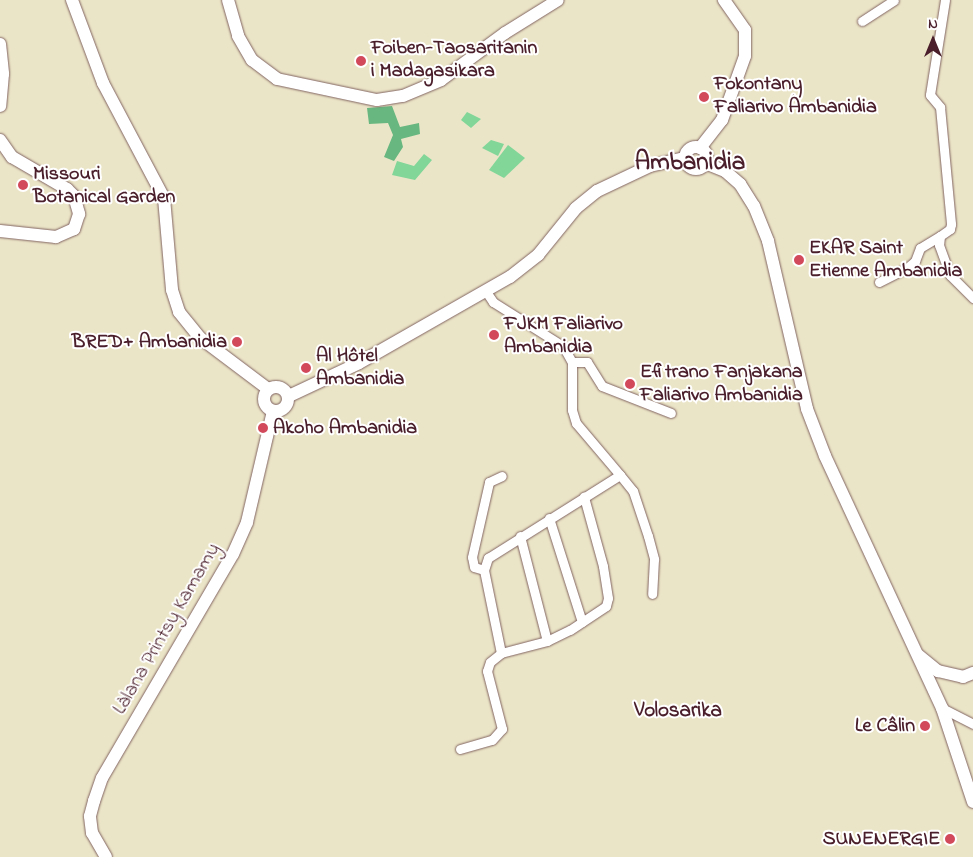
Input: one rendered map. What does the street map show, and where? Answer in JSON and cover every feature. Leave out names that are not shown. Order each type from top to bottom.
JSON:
[{"type":"street","points":[[72,0],[103,83],[164,198],[172,290],[179,312],[199,338],[268,389],[282,387],[289,396]]},
{"type":"street","points":[[228,0],[238,36],[252,60],[278,79],[377,100],[403,96],[441,80],[505,33],[558,0]]},
{"type":"street","points":[[700,148],[722,120],[745,56],[745,30],[724,0]]},
{"type":"street","points":[[862,21],[894,0]]},
{"type":"street","points":[[879,282],[907,268],[915,261],[920,248],[940,236],[951,224],[940,107],[930,95],[945,0]]},
{"type":"street","points":[[0,44],[3,74],[0,106]]},
{"type":"street","points":[[0,140],[12,157],[67,189],[74,196],[79,214],[74,229],[56,237],[0,231]]},
{"type":"street","points":[[268,389],[264,403],[273,411],[286,407],[289,396],[359,363],[487,293],[538,255],[576,208],[597,191],[650,166],[685,158],[690,149],[700,148],[706,153],[705,163]]},
{"type":"street","points":[[685,158],[693,168],[705,163],[725,171],[740,184],[754,206],[768,241],[807,409],[825,456],[942,708],[973,802]]},
{"type":"street","points":[[940,236],[940,245],[950,275],[973,298]]},
{"type":"street","points":[[487,293],[493,302],[563,346],[572,362],[572,410],[576,423],[633,491],[654,559],[652,594]]},
{"type":"street","points":[[572,362],[587,362],[602,386],[671,413]]},
{"type":"street","name":"Làlana Printsy Kamamy","points":[[106,857],[92,832],[90,816],[102,778],[233,554],[247,522],[273,411]]},
{"type":"street","points":[[501,653],[484,570],[488,558],[520,536],[620,475]]},
{"type":"street","points":[[484,570],[474,567],[472,557],[489,482],[502,476]]},
{"type":"street","points":[[460,749],[492,740],[502,729],[487,671],[490,662],[501,653],[547,641],[582,622],[606,606],[608,598],[584,497]]},
{"type":"street","points":[[549,518],[582,622]]},
{"type":"street","points":[[520,536],[547,641]]},
{"type":"street","points":[[916,653],[938,671],[963,677],[973,673]]},
{"type":"street","points":[[942,708],[973,724]]},
{"type":"green space","points":[[392,106],[400,127],[419,123],[420,134],[401,139],[403,147],[394,161],[384,157],[393,135],[388,123],[369,124],[367,108]]},
{"type":"green space","points":[[467,112],[481,119],[471,128],[461,120]]},
{"type":"green space","points":[[491,140],[504,144],[498,156],[482,148]]},
{"type":"green space","points":[[508,145],[525,158],[504,178],[489,170]]},
{"type":"green space","points":[[424,154],[432,160],[415,180],[392,175],[397,161],[414,166]]},
{"type":"place","name":"Foiben-Taosaritanin i Madagasikara","points":[[361,61]]},
{"type":"place","name":"Fokontany Faliarivo Ambanidia","points":[[704,97]]},
{"type":"place","name":"Missouri Botanical Garden","points":[[23,185]]},
{"type":"place","name":"EKAR Saint Etienne Ambanidia","points":[[799,260]]},
{"type":"place","name":"FJKM Faliarivo Ambanidia","points":[[494,335]]},
{"type":"place","name":"BRED+ Ambanidia","points":[[237,342]]},
{"type":"place","name":"Al Hôtel Ambanidia","points":[[306,368]]},
{"type":"place","name":"Efitrano Fanjakana Faliarivo Ambanidia","points":[[630,384]]},
{"type":"place","name":"Akoho Ambanidia","points":[[263,428]]},
{"type":"place","name":"Le Câlin","points":[[925,726]]},
{"type":"place","name":"SUNENERGIE","points":[[950,839]]},
{"type":"district","name":"Ambanidia","points":[[690,163]]},
{"type":"district","name":"Volosarika","points":[[678,711]]}]
